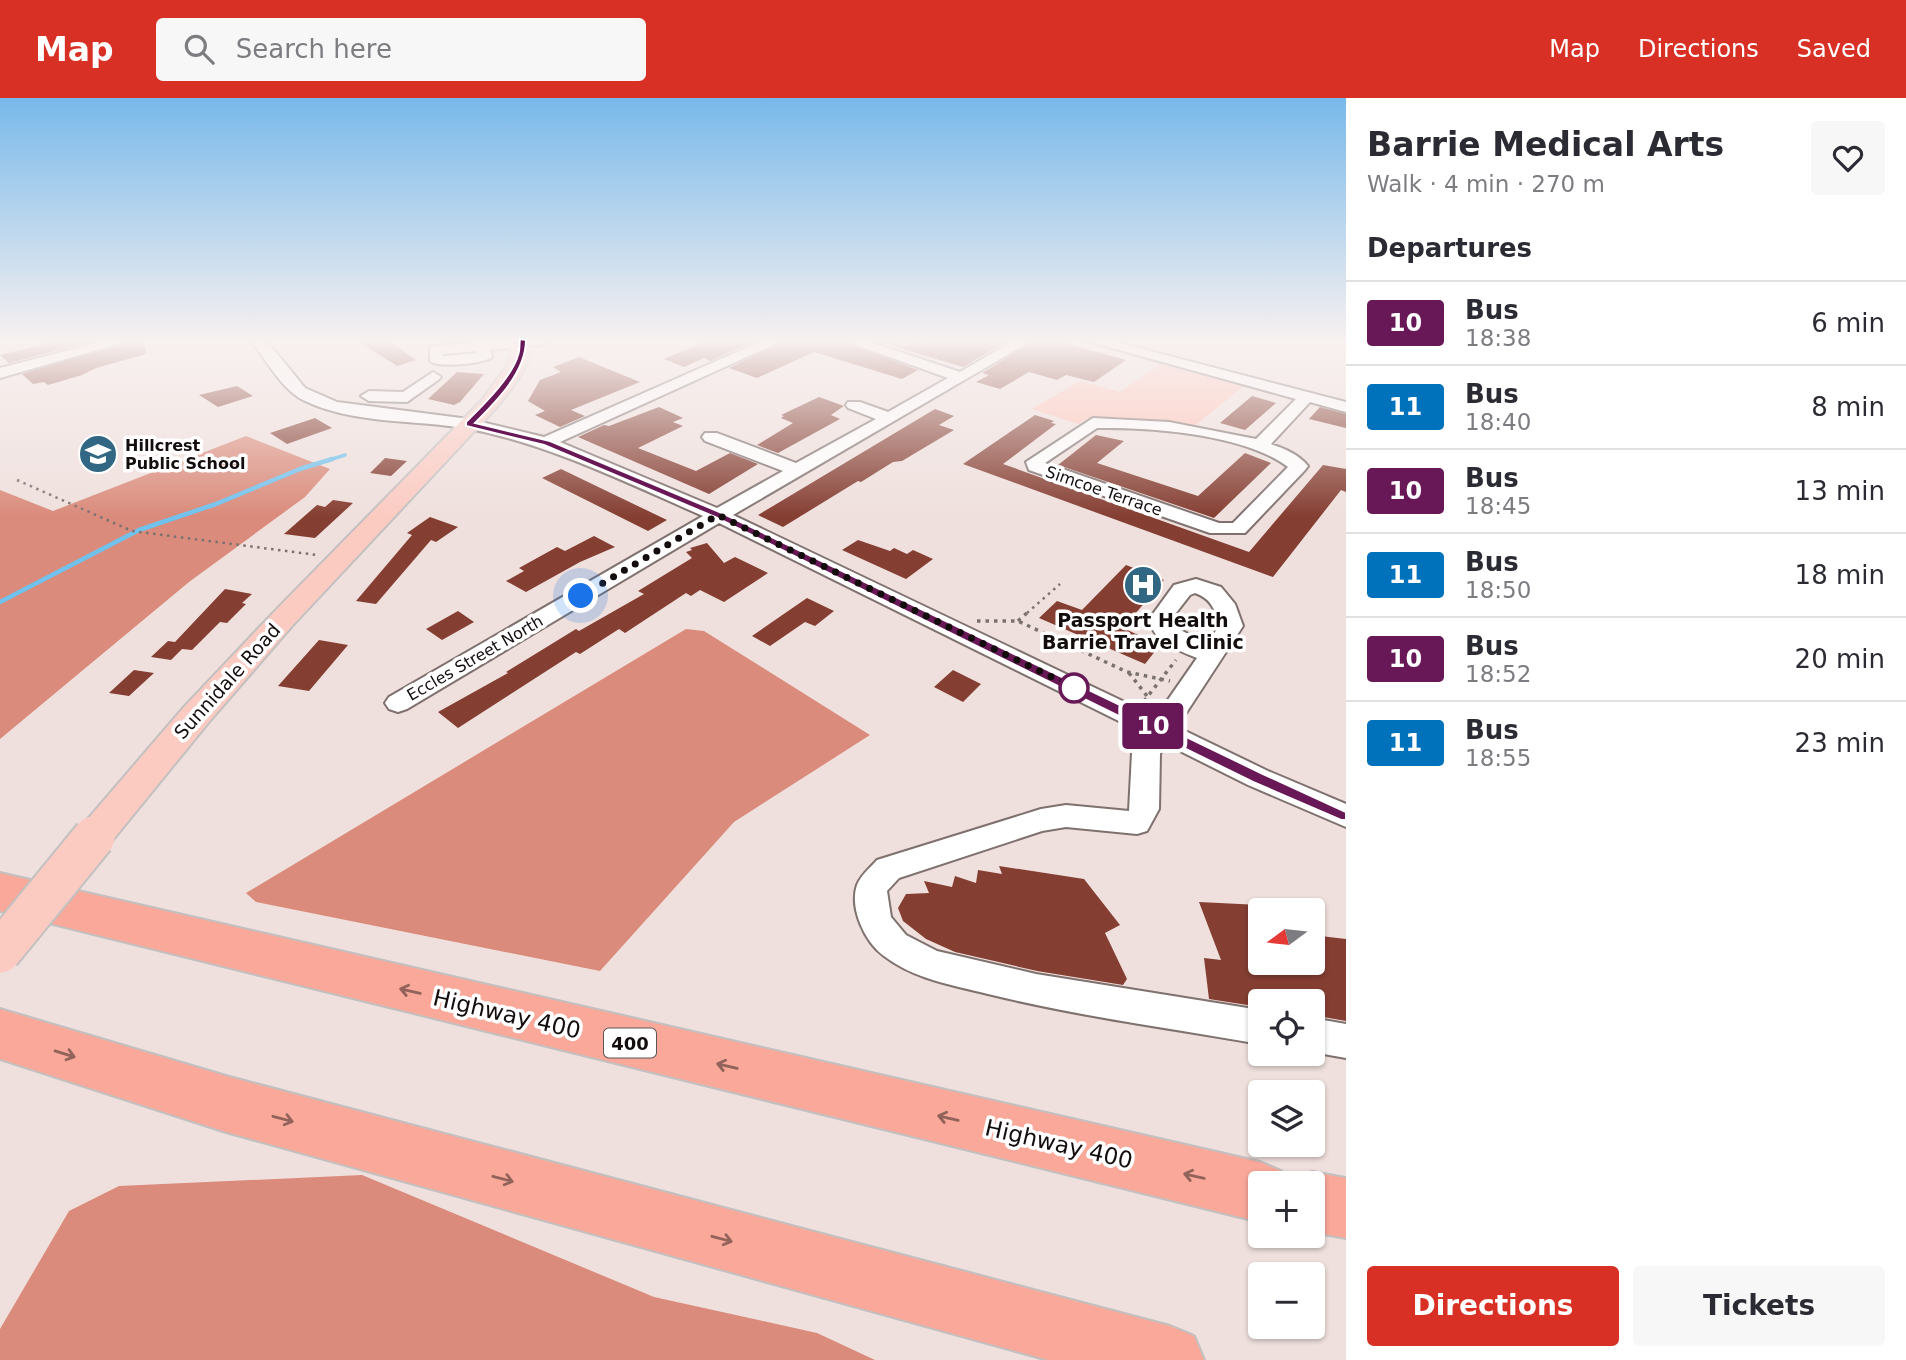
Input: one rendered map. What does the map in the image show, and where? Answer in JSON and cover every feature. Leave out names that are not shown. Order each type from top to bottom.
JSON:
[{"type":"highway","name":"Highway 400","points":[[0,892],[1248,1189]]},
{"type":"highway","points":[[0,1034],[226,1104],[1170,1360]]},
{"type":"highway","points":[[1325,1204],[1346,1208]]},
{"type":"main road","name":"Sunnidale Road","points":[[0,952],[196,715],[282,620],[493,399]]},
{"type":"street","points":[[315,399],[339,407],[469,424],[547,443],[718,515],[1258,778],[1346,816]]},
{"type":"street","points":[[339,407],[353,399]]},
{"type":"street","points":[[547,443],[563,433],[641,399]]},
{"type":"street","name":"Eccles Street North","points":[[398,703],[718,515],[923,399]]},
{"type":"street","points":[[1259,446],[1304,399]]},
{"type":"street","points":[[1314,399],[1346,407]]},
{"type":"street","points":[[854,405],[889,418]]},
{"type":"street","name":"Simcoe Terrace","points":[[1093,423],[1199,432],[1259,446],[1284,455],[1299,466],[1238,529],[1228,530],[1205,525],[1035,466],[1035,462],[1093,423]]},
{"type":"street","points":[[712,437],[797,470]]},
{"type":"street","points":[[1211,655],[1187,645],[1162,629],[1161,618],[1182,590],[1196,586],[1213,593],[1224,604],[1231,626],[1146,753],[1145,809],[1137,823],[1066,816],[1041,820],[888,869],[872,887],[871,901],[876,923],[894,945],[931,965],[1036,990],[1248,1025]]},
{"type":"street","points":[[1325,1037],[1346,1041]]},
{"type":"path","points":[[17,480],[132,531],[342,559]]},
{"type":"path","points":[[1018,621],[1060,584]]},
{"type":"path","points":[[1037,605],[1043,608]]},
{"type":"path","points":[[960,633],[977,621],[1018,621],[1127,672],[1162,678],[1188,689]]},
{"type":"path","points":[[1132,716],[1187,645]]},
{"type":"path","points":[[1127,672],[1147,696]]},
{"type":"shaded area","points":[[1049,399],[1228,399],[1193,427],[1088,418],[1078,424],[1032,409]]},
{"type":"shaded area","points":[[246,436],[330,469],[305,497],[189,582],[0,739],[0,490],[53,511]]},
{"type":"shaded area","points":[[686,629],[704,631],[870,735],[734,822],[600,971],[256,902],[246,893]]},
{"type":"shaded area","points":[[362,1175],[654,1297],[817,1333],[875,1360],[0,1360],[0,1329],[69,1211],[119,1186]]},
{"type":"building","points":[[205,399],[244,399],[218,407]]},
{"type":"building","points":[[428,399],[463,399],[454,405]]},
{"type":"building","points":[[598,399],[571,410],[585,416],[560,427],[535,415],[545,411],[528,401]]},
{"type":"building","points":[[815,399],[824,399],[844,406],[831,415],[840,419],[778,453],[757,445],[793,423],[781,418],[784,416],[781,415]]},
{"type":"building","points":[[1249,399],[1276,403],[1245,430],[1220,423]]},
{"type":"building","points":[[659,407],[683,418],[673,422],[683,426],[638,448],[696,471],[730,453],[758,464],[709,494],[578,437],[604,425],[609,426]]},
{"type":"building","points":[[1320,407],[1346,414],[1346,428],[1309,419]]},
{"type":"building","points":[[935,409],[954,416],[939,425],[954,430],[902,461],[893,462],[861,482],[858,481],[783,527],[758,515]]},
{"type":"building","points":[[1035,415],[1056,424],[1003,464],[1249,552],[1323,465],[1346,469],[1346,492],[1341,490],[1273,577],[963,464]]},
{"type":"building","points":[[315,418],[332,428],[287,444],[270,433]]},
{"type":"building","points":[[1096,435],[1124,441],[1097,463],[1198,496],[1245,453],[1271,463],[1214,518],[1058,465]]},
{"type":"building","points":[[385,458],[407,461],[391,476],[370,473]]},
{"type":"building","points":[[561,469],[667,520],[648,531],[542,478]]},
{"type":"building","points":[[333,500],[353,503],[315,538],[284,534],[317,505],[325,507]]},
{"type":"building","points":[[430,517],[458,527],[436,542],[431,540],[376,604],[356,601],[412,535],[407,533]]},
{"type":"building","points":[[594,536],[615,547],[580,562],[526,592],[506,581],[524,571],[519,568],[557,547],[565,551]]},
{"type":"building","points":[[858,540],[890,551],[894,548],[907,554],[913,550],[933,559],[906,579],[842,550]]},
{"type":"building","points":[[707,543],[724,563],[735,557],[768,573],[724,602],[700,590],[691,596],[686,593],[625,633],[619,629],[580,654],[576,652],[458,728],[438,712],[508,673],[506,672],[576,629],[579,631],[644,594],[638,591],[692,558],[686,552],[692,550],[690,548]]},
{"type":"building","points":[[1126,565],[1164,580],[1123,628],[1160,645],[1145,664],[1039,618],[1057,601],[1082,610]]},
{"type":"building","points":[[225,589],[252,594],[227,623],[220,622],[192,650],[182,649],[171,660],[151,657],[168,641],[175,642]]},
{"type":"building","points":[[807,598],[834,611],[815,626],[805,622],[770,646],[752,636]]},
{"type":"building","points":[[458,611],[474,622],[442,640],[426,629]]},
{"type":"building","points":[[319,640],[348,645],[309,691],[278,686]]},
{"type":"building","points":[[134,670],[154,673],[129,696],[109,693]]},
{"type":"building","points":[[953,670],[981,684],[963,702],[934,687]]},
{"type":"building","points":[[999,866],[1084,879],[1120,925],[1105,933],[1127,979],[1123,985],[1037,971],[955,952],[926,939],[903,921],[898,908],[906,894],[929,893],[924,881],[952,887],[955,876],[976,883],[978,870],[1002,874]]},
{"type":"building","points":[[1199,902],[1248,904],[1248,975],[1325,975],[1325,937],[1346,939],[1346,1021],[1325,1017],[1325,989],[1248,989],[1248,1005],[1209,999],[1204,958],[1221,960]]},
{"type":"waterway","points":[[326,461],[345,455]]},
{"type":"waterway","points":[[0,602],[139,530],[216,504],[300,469],[332,459]]},
{"type":"bus line","name":"10","points":[[493,399],[469,424],[516,433],[547,443],[718,515],[1258,778],[1346,816]]},
{"type":"place","name":"Hillcrest Public School","points":[[98,454]]},
{"type":"place","name":"Passport Health Barrie Travel Clinic","points":[[1143,585]]},
{"type":"route","points":[[581,596],[718,515],[1083,692],[1074,688]]}]
